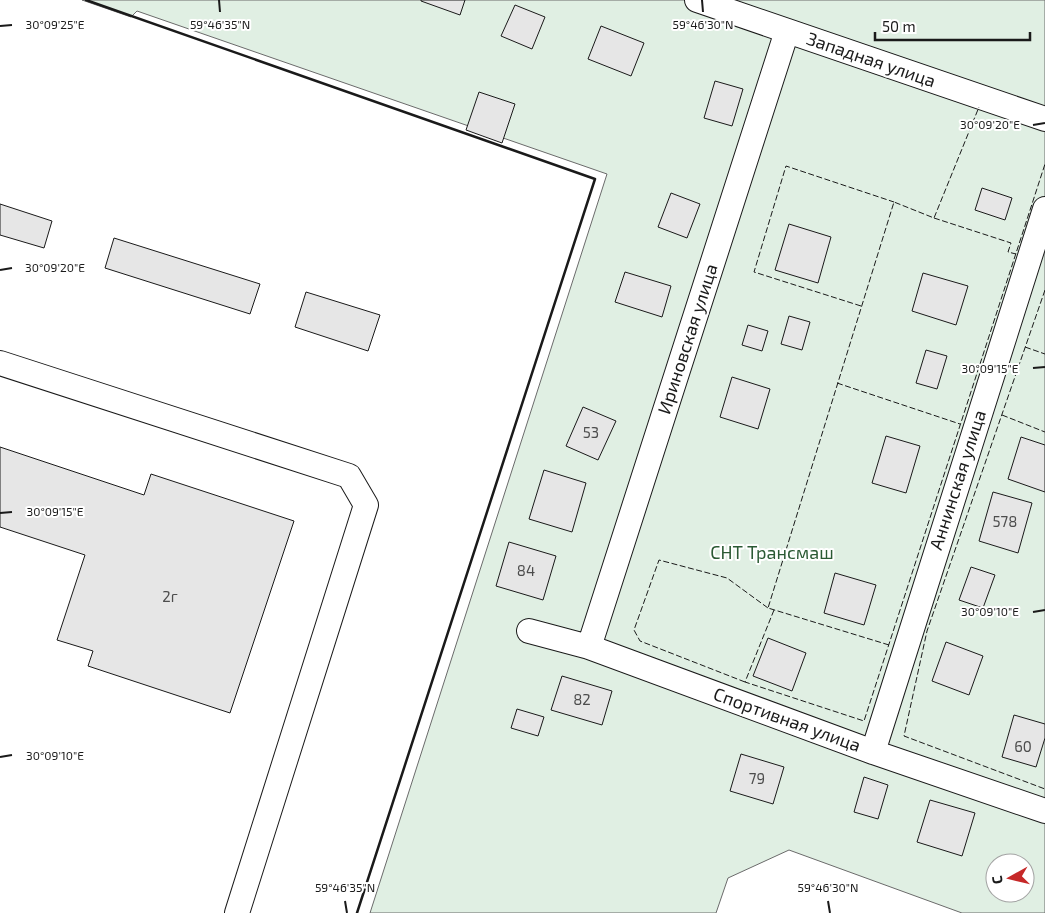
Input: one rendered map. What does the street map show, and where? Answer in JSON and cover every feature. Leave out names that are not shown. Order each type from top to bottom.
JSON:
[{"type":"street","name":"Западная улица","points":[[697,0],[1045,119]]},
{"type":"street","name":"Ириновская улица","points":[[589,647],[787,31]]},
{"type":"street","name":"Аннинская улица","points":[[873,752],[1045,209]]},
{"type":"street","points":[[0,363],[349,476],[366,505],[237,913]]},
{"type":"street","name":"Спортивная улица","points":[[529,631],[589,647],[873,752],[1045,811]]},
{"type":"green space","name":"СНТ Трансмаш","points":[[82,0],[1045,0],[1045,913],[962,913],[789,850],[728,878],[716,913],[370,913],[607,174],[137,11],[131,17]]},
{"type":"building","points":[[421,0],[465,0],[460,15]]},
{"type":"building","points":[[515,5],[545,17],[532,49],[501,36]]},
{"type":"building","points":[[601,26],[644,43],[631,76],[588,59]]},
{"type":"building","points":[[715,81],[743,89],[732,126],[704,118]]},
{"type":"building","points":[[479,92],[515,104],[502,143],[466,130]]},
{"type":"building","points":[[982,188],[1012,198],[1005,220],[975,210]]},
{"type":"building","points":[[671,193],[700,204],[687,238],[658,227]]},
{"type":"building","points":[[0,204],[52,221],[44,248],[0,235]]},
{"type":"building","points":[[789,224],[831,237],[818,283],[775,270]]},
{"type":"building","points":[[114,238],[260,284],[250,314],[105,268]]},
{"type":"building","points":[[625,272],[671,286],[662,317],[615,302]]},
{"type":"building","points":[[923,273],[968,286],[956,325],[912,311]]},
{"type":"building","points":[[306,292],[380,315],[368,351],[295,327]]},
{"type":"building","points":[[789,316],[810,322],[802,350],[781,344]]},
{"type":"building","points":[[748,325],[768,331],[762,351],[742,345]]},
{"type":"building","points":[[926,350],[947,356],[937,389],[916,383]]},
{"type":"building","points":[[732,377],[770,389],[758,429],[720,417]]},
{"type":"building","points":[[583,407],[616,421],[598,460],[566,446]]},
{"type":"building","points":[[886,436],[920,446],[906,493],[872,483]]},
{"type":"building","points":[[1021,437],[1045,445],[1045,492],[1008,479]]},
{"type":"building","points":[[0,447],[144,495],[151,474],[294,521],[230,713],[88,666],[93,651],[57,640],[85,555],[0,527]]},
{"type":"building","points":[[544,470],[586,483],[572,532],[529,519]]},
{"type":"building","points":[[993,492],[1032,503],[1018,553],[979,541]]},
{"type":"building","points":[[509,542],[556,556],[543,600],[496,586]]},
{"type":"building","points":[[971,567],[995,575],[983,608],[959,600]]},
{"type":"building","points":[[835,573],[876,585],[864,625],[824,613]]},
{"type":"building","points":[[768,638],[806,653],[792,691],[753,676]]},
{"type":"building","points":[[946,642],[983,656],[969,695],[932,681]]},
{"type":"building","points":[[562,676],[612,691],[602,725],[551,710]]},
{"type":"building","points":[[517,709],[544,717],[538,736],[511,728]]},
{"type":"building","points":[[1014,715],[1045,724],[1045,738],[1036,767],[1002,757]]},
{"type":"building","points":[[741,754],[784,767],[773,804],[730,791]]},
{"type":"building","points":[[864,777],[888,785],[878,819],[854,812]]},
{"type":"building","points":[[930,800],[975,813],[962,856],[917,842]]},
{"type":"fence","points":[[889,645],[768,608],[894,202],[934,218],[979,107]]},
{"type":"fence","points":[[774,610],[745,682],[864,721],[1045,164]]},
{"type":"fence","points":[[861,306],[754,272],[786,166],[894,202]]},
{"type":"fence","points":[[934,218],[1011,243],[1008,252],[1016,254]]},
{"type":"fence","points":[[1045,290],[927,631],[904,736],[1045,789]]},
{"type":"fence","points":[[1025,347],[1045,354]]},
{"type":"fence","points":[[837,383],[960,424]]},
{"type":"fence","points":[[1002,415],[1045,432]]},
{"type":"fence","points":[[745,682],[640,641],[634,630],[659,560],[727,578],[768,608]]},
{"type":"wall","points":[[86,0],[595,179],[357,913]]}]
